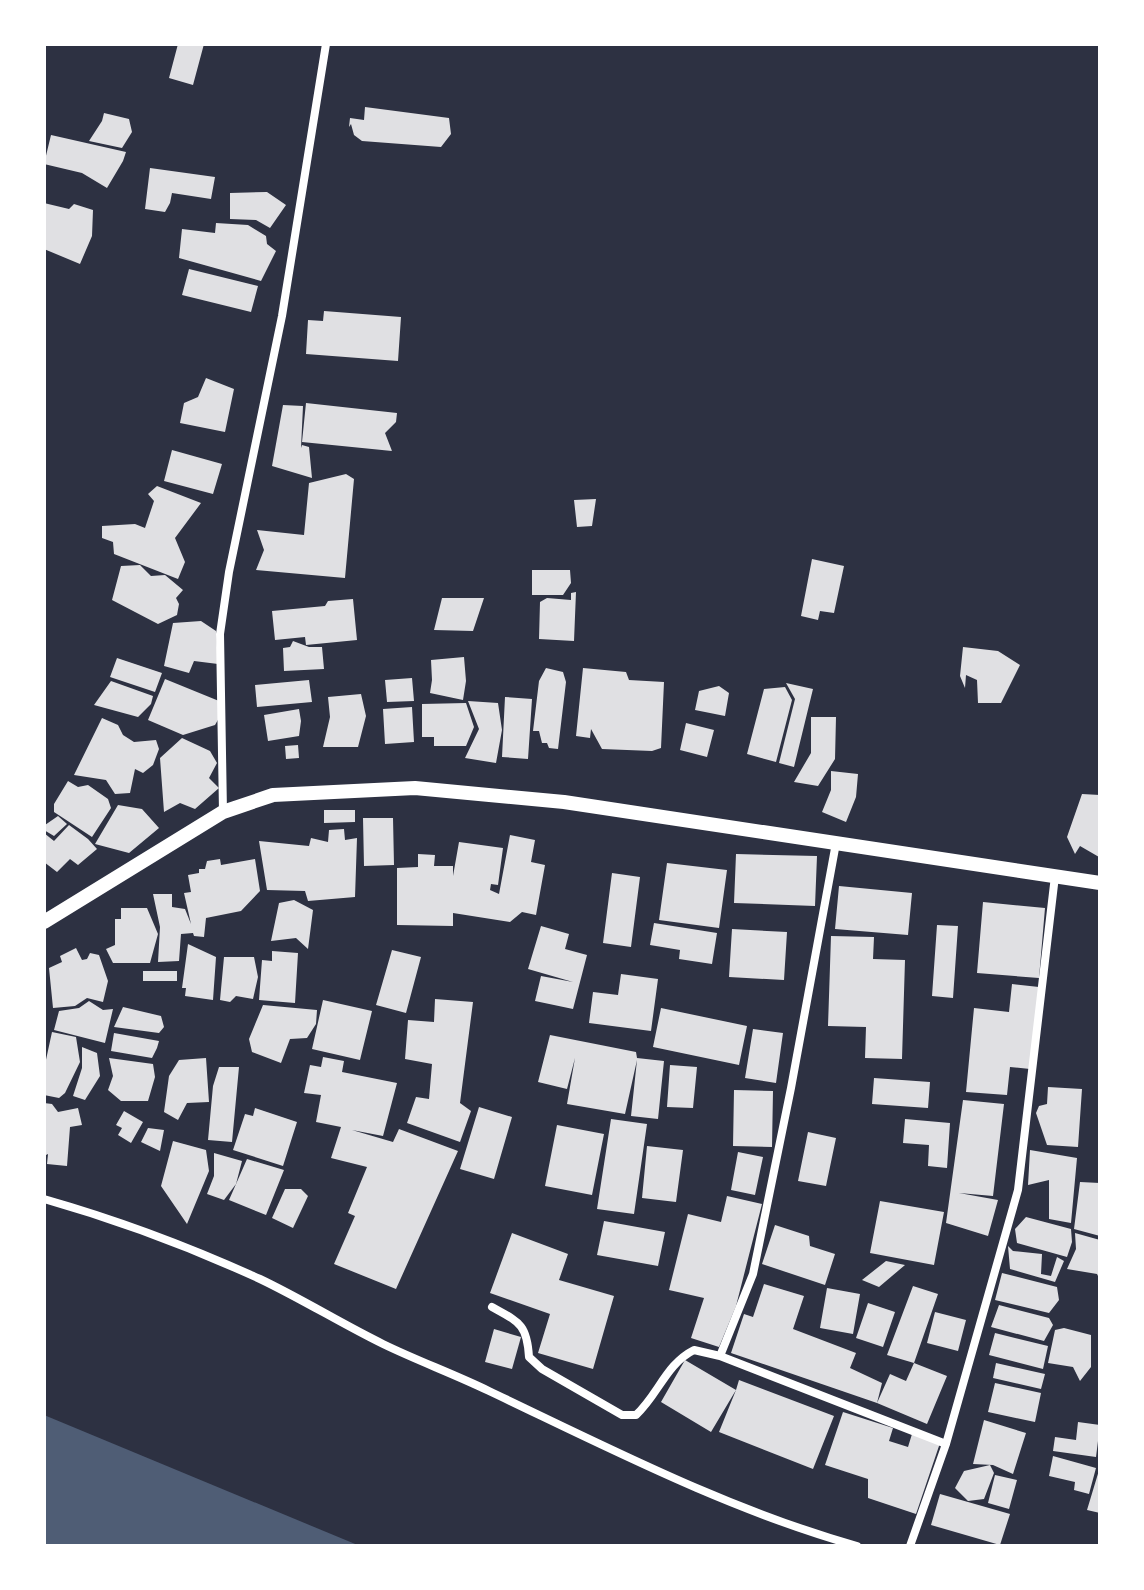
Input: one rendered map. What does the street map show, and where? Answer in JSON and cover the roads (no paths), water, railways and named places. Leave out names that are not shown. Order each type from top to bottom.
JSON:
[{"type":"street","points":[[223,812],[220,634],[229,572],[282,316],[326,44]]},
{"type":"street","points":[[44,922],[223,812],[273,795],[415,788],[564,802],[1100,883]]},
{"type":"street","points":[[720,1356],[753,1274],[836,843]]},
{"type":"street","points":[[910,1546],[946,1444],[1018,1190],[1055,876]]},
{"type":"street","points":[[44,1199],[136,1228],[200,1253],[262,1280],[382,1344],[487,1390],[596,1444],[799,1529],[857,1546]]},
{"type":"street","points":[[492,1307],[519,1322],[528,1337],[529,1357],[542,1369],[622,1415],[636,1415],[645,1407],[675,1362],[694,1350],[720,1356],[946,1444]]},
{"type":"water","points":[[44,1415],[360,1546],[44,1546]]}]
